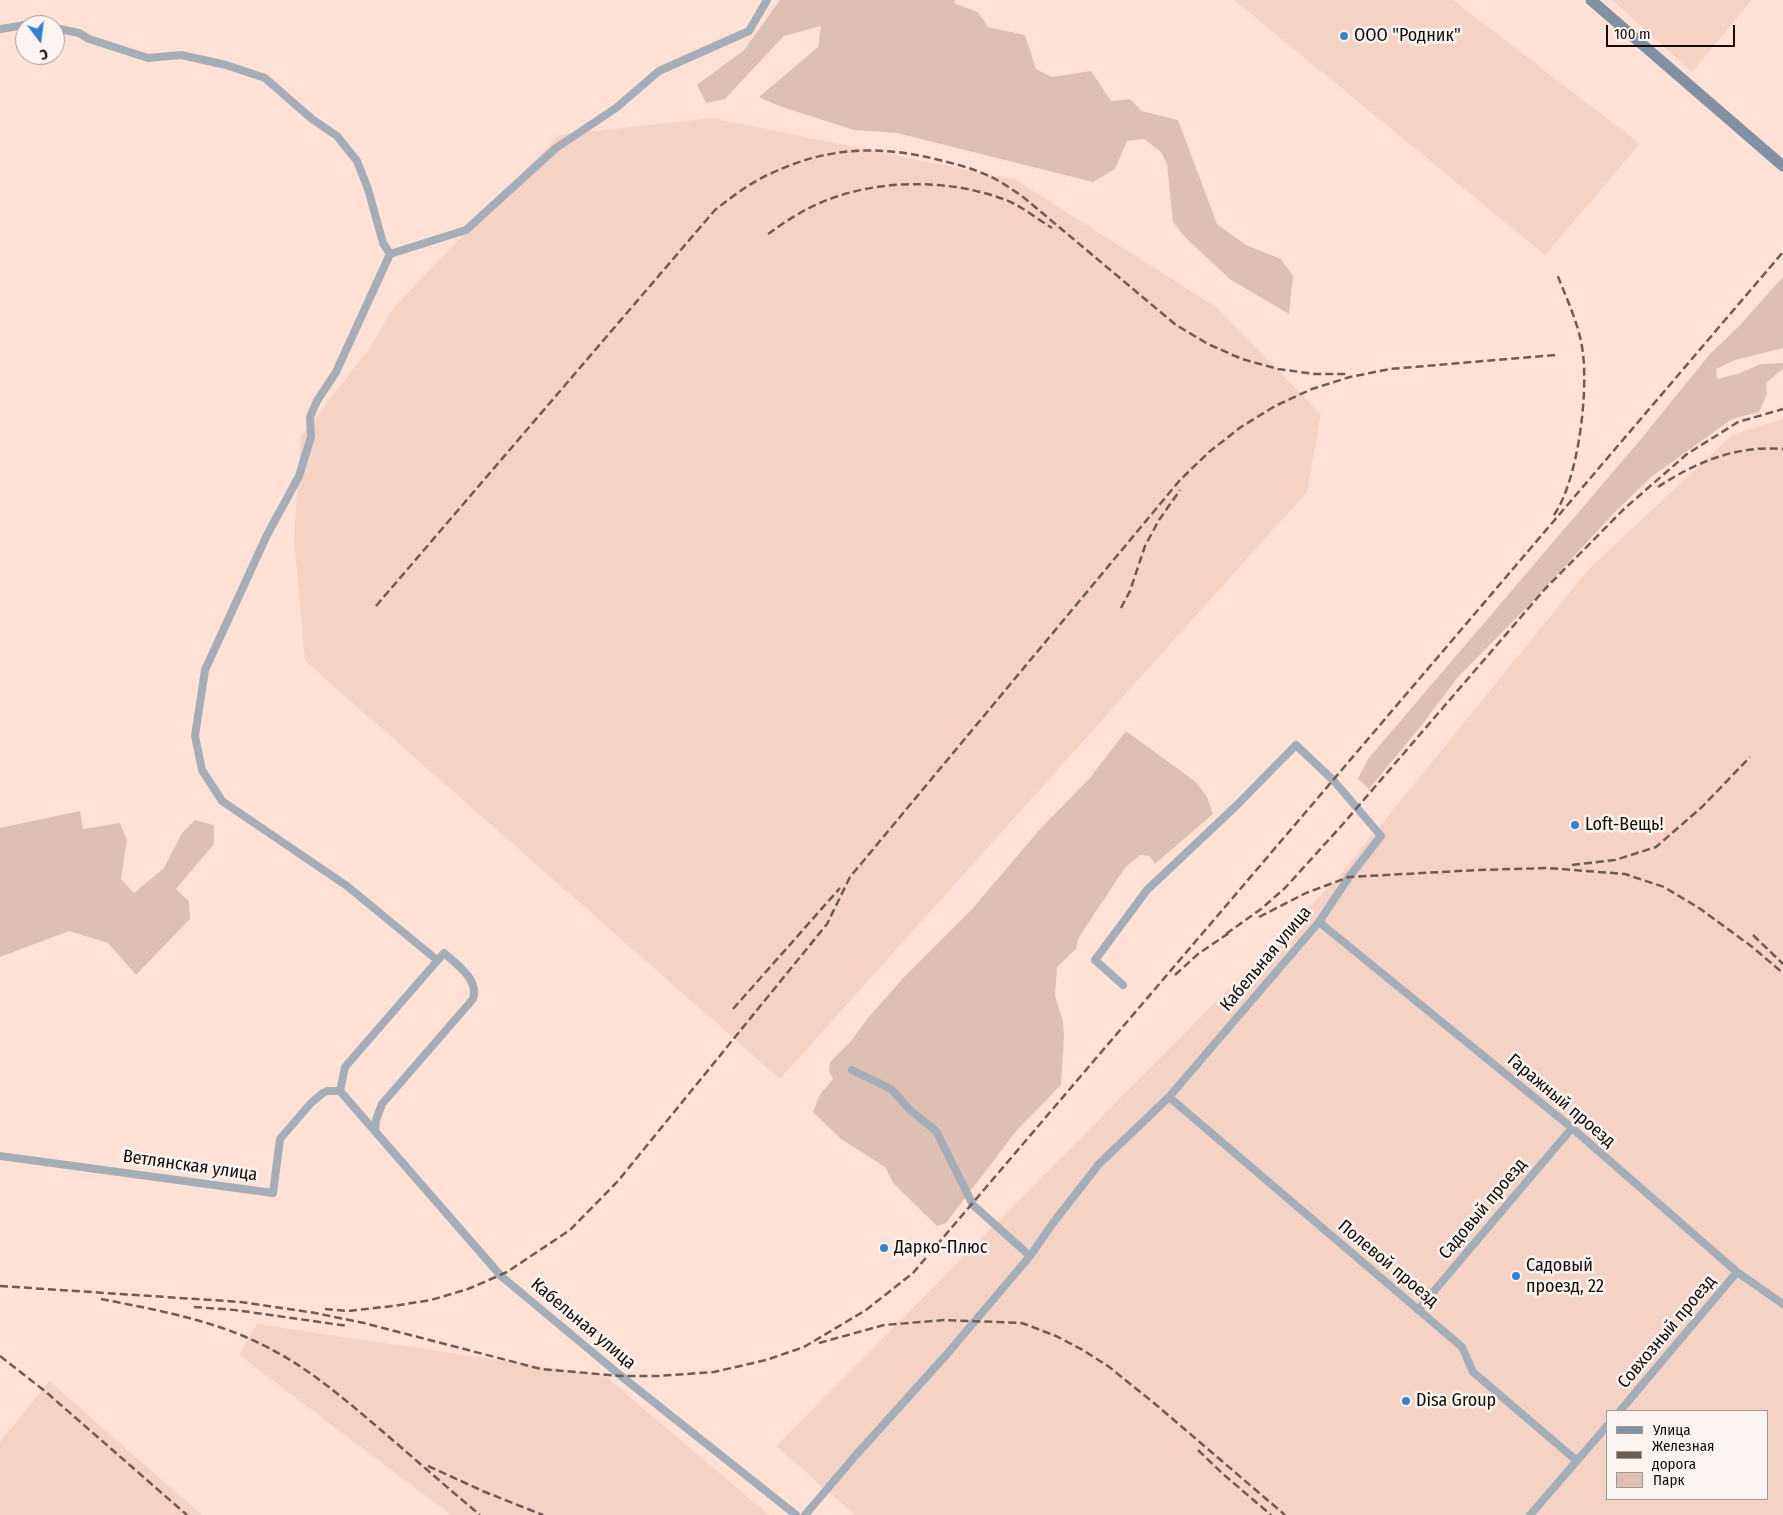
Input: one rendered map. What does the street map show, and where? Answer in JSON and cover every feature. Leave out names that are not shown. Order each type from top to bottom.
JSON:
[{"type":"street","points":[[438,960],[346,886],[222,801],[202,770],[195,736],[205,670],[267,535],[299,476],[311,438],[310,417],[317,401],[336,372],[390,254],[466,230],[556,148],[616,108],[659,71],[749,31],[767,0]]},
{"type":"street","points":[[1591,0],[1783,166]]},
{"type":"street","points":[[0,29],[15,27]]},
{"type":"street","points":[[65,30],[79,33],[89,39],[148,58],[181,55],[226,65],[265,78],[312,119],[337,136],[357,161],[368,189],[383,243],[390,254]]},
{"type":"street","name":"Кабельная улица","points":[[805,1515],[947,1354],[1030,1256],[1099,1164],[1169,1097],[1319,922],[1349,877],[1381,836],[1334,781],[1296,745],[1237,805],[1147,890],[1095,960],[1124,985]]},
{"type":"street","name":"Гаражный проезд","points":[[1319,922],[1572,1128],[1737,1272],[1783,1304]]},
{"type":"street","points":[[340,1090],[345,1067],[444,952],[470,978],[474,991],[473,999],[382,1104],[376,1120],[375,1131]]},
{"type":"street","points":[[852,1070],[891,1089],[910,1110],[936,1131],[973,1205],[1030,1256]]},
{"type":"street","name":"Кабельная улица","points":[[340,1090],[501,1276],[621,1376],[796,1515]]},
{"type":"street","name":"Ветлянская улица","points":[[0,1156],[273,1193],[280,1139],[311,1103],[323,1093],[340,1090]]},
{"type":"street","name":"Полевой проезд","points":[[1169,1097],[1462,1347],[1473,1372],[1577,1461]]},
{"type":"street","name":"Садовый проезд","points":[[1418,1310],[1572,1128]]},
{"type":"street","name":"Совхозный проезд","points":[[1621,1410],[1737,1272]]},
{"type":"street","points":[[1530,1515],[1606,1427]]},
{"type":"shaded area","points":[[1234,0],[1453,0],[1640,144],[1545,255]]},
{"type":"shaded area","points":[[1612,0],[1752,0],[1692,72]]},
{"type":"shaded area","points":[[712,118],[1016,180],[1216,307],[1321,414],[1307,492],[780,1079],[305,661],[294,539],[301,436],[369,349],[394,307],[559,135]]},
{"type":"shaded area","points":[[1783,419],[1783,1515],[855,1515],[776,1446],[1337,879],[1587,571],[1732,435]]},
{"type":"shaded area","points":[[257,1324],[605,1376],[769,1515],[451,1515],[239,1355]]},
{"type":"shaded area","points":[[49,1381],[202,1515],[0,1515],[0,1442]]},
{"type":"green space","points":[[780,0],[955,0],[954,3],[978,12],[988,27],[1025,35],[1036,69],[1052,77],[1091,71],[1111,101],[1130,99],[1142,111],[1178,120],[1217,224],[1246,245],[1281,259],[1293,276],[1289,314],[1231,280],[1186,238],[1173,222],[1167,164],[1161,152],[1144,139],[1127,141],[1115,169],[1093,182],[897,133],[854,130],[779,106],[759,97],[818,47],[821,26],[784,36],[725,99],[706,103],[697,85],[744,50]]},
{"type":"green space","points":[[1783,277],[1783,348],[1735,360],[1716,369],[1717,379],[1738,374],[1761,364],[1783,363],[1783,369],[1766,383],[1767,394],[1759,412],[1732,419],[1651,477],[1611,516],[1533,601],[1458,677],[1421,726],[1369,789],[1358,779],[1368,759],[1641,439],[1709,355],[1739,326]]},
{"type":"green space","points":[[1126,731],[1196,782],[1207,797],[1213,814],[1155,864],[1150,856],[1140,855],[1125,868],[1078,939],[1076,949],[1057,967],[1055,995],[1063,1022],[1064,1037],[1061,1085],[1017,1130],[946,1223],[937,1226],[894,1184],[885,1167],[841,1139],[813,1112],[820,1094],[833,1079],[829,1071],[830,1062],[850,1042],[904,977],[972,909],[1041,828],[1089,779]]},
{"type":"green space","points":[[80,811],[83,829],[120,823],[127,840],[121,879],[134,893],[164,868],[182,833],[195,820],[214,825],[214,844],[176,889],[189,901],[190,919],[136,975],[108,943],[69,931],[0,957],[0,828]]},
{"type":"railway","points":[[376,606],[715,210],[742,190],[764,177],[814,157],[856,151],[899,152],[950,163],[984,174],[1022,196],[1176,325],[1208,344],[1242,359],[1278,369],[1315,374],[1349,374]]},
{"type":"railway","points":[[768,234],[796,215],[847,193],[873,188],[927,184],[979,192],[1003,199],[1015,204],[1052,228]]},
{"type":"railway","points":[[0,1286],[241,1302],[315,1313],[364,1323],[541,1369],[621,1376],[658,1376],[714,1372],[766,1360],[804,1347],[866,1310],[913,1273],[1783,252]]},
{"type":"railway","points":[[1554,515],[1562,500],[1575,460],[1584,392],[1583,354],[1579,333],[1557,274]]},
{"type":"railway","points":[[325,1309],[348,1311],[393,1306],[431,1300],[468,1289],[507,1272],[570,1230],[618,1181],[827,924],[850,877],[1180,480],[1209,452],[1241,427],[1275,406],[1312,389],[1350,377],[1390,369],[1555,355]]},
{"type":"railway","points":[[1226,934],[1261,909],[1285,888],[1343,824],[1545,589],[1624,509],[1687,454],[1738,422],[1783,409]]},
{"type":"railway","points":[[1658,487],[1687,470],[1717,457],[1749,450],[1783,449]]},
{"type":"railway","points":[[1121,608],[1130,591],[1145,546],[1159,520],[1180,490]]},
{"type":"railway","points":[[1572,865],[1615,860],[1656,847],[1702,807],[1750,757]]},
{"type":"railway","points":[[1259,917],[1306,893],[1349,877],[1548,868],[1625,874],[1664,887],[1699,908],[1751,946],[1783,973]]},
{"type":"railway","points":[[733,1009],[840,888]]},
{"type":"railway","points":[[1175,975],[1198,954],[1232,931]]},
{"type":"railway","points":[[1753,935],[1783,964]]},
{"type":"railway","points":[[101,1299],[164,1312],[226,1329],[282,1355],[344,1399],[480,1515]]},
{"type":"railway","points":[[194,1307],[235,1310],[348,1326]]},
{"type":"railway","points":[[819,1343],[884,1325],[944,1320],[1022,1323],[1056,1336],[1108,1366],[1285,1515]]},
{"type":"railway","points":[[0,1356],[46,1392],[187,1515]]},
{"type":"railway","points":[[1198,1450],[1271,1515]]},
{"type":"railway","points":[[428,1466],[485,1492],[543,1515]]},
{"type":"place","name":"ООО \"Родник\"","points":[[1344,36]]},
{"type":"place","name":"Loft-Вещь!","points":[[1575,825]]},
{"type":"place","name":"Дарко-Плюс","points":[[884,1248]]},
{"type":"place","name":"Садовый проезд, 22","points":[[1516,1276]]},
{"type":"place","name":"Disa Group","points":[[1406,1401]]}]
